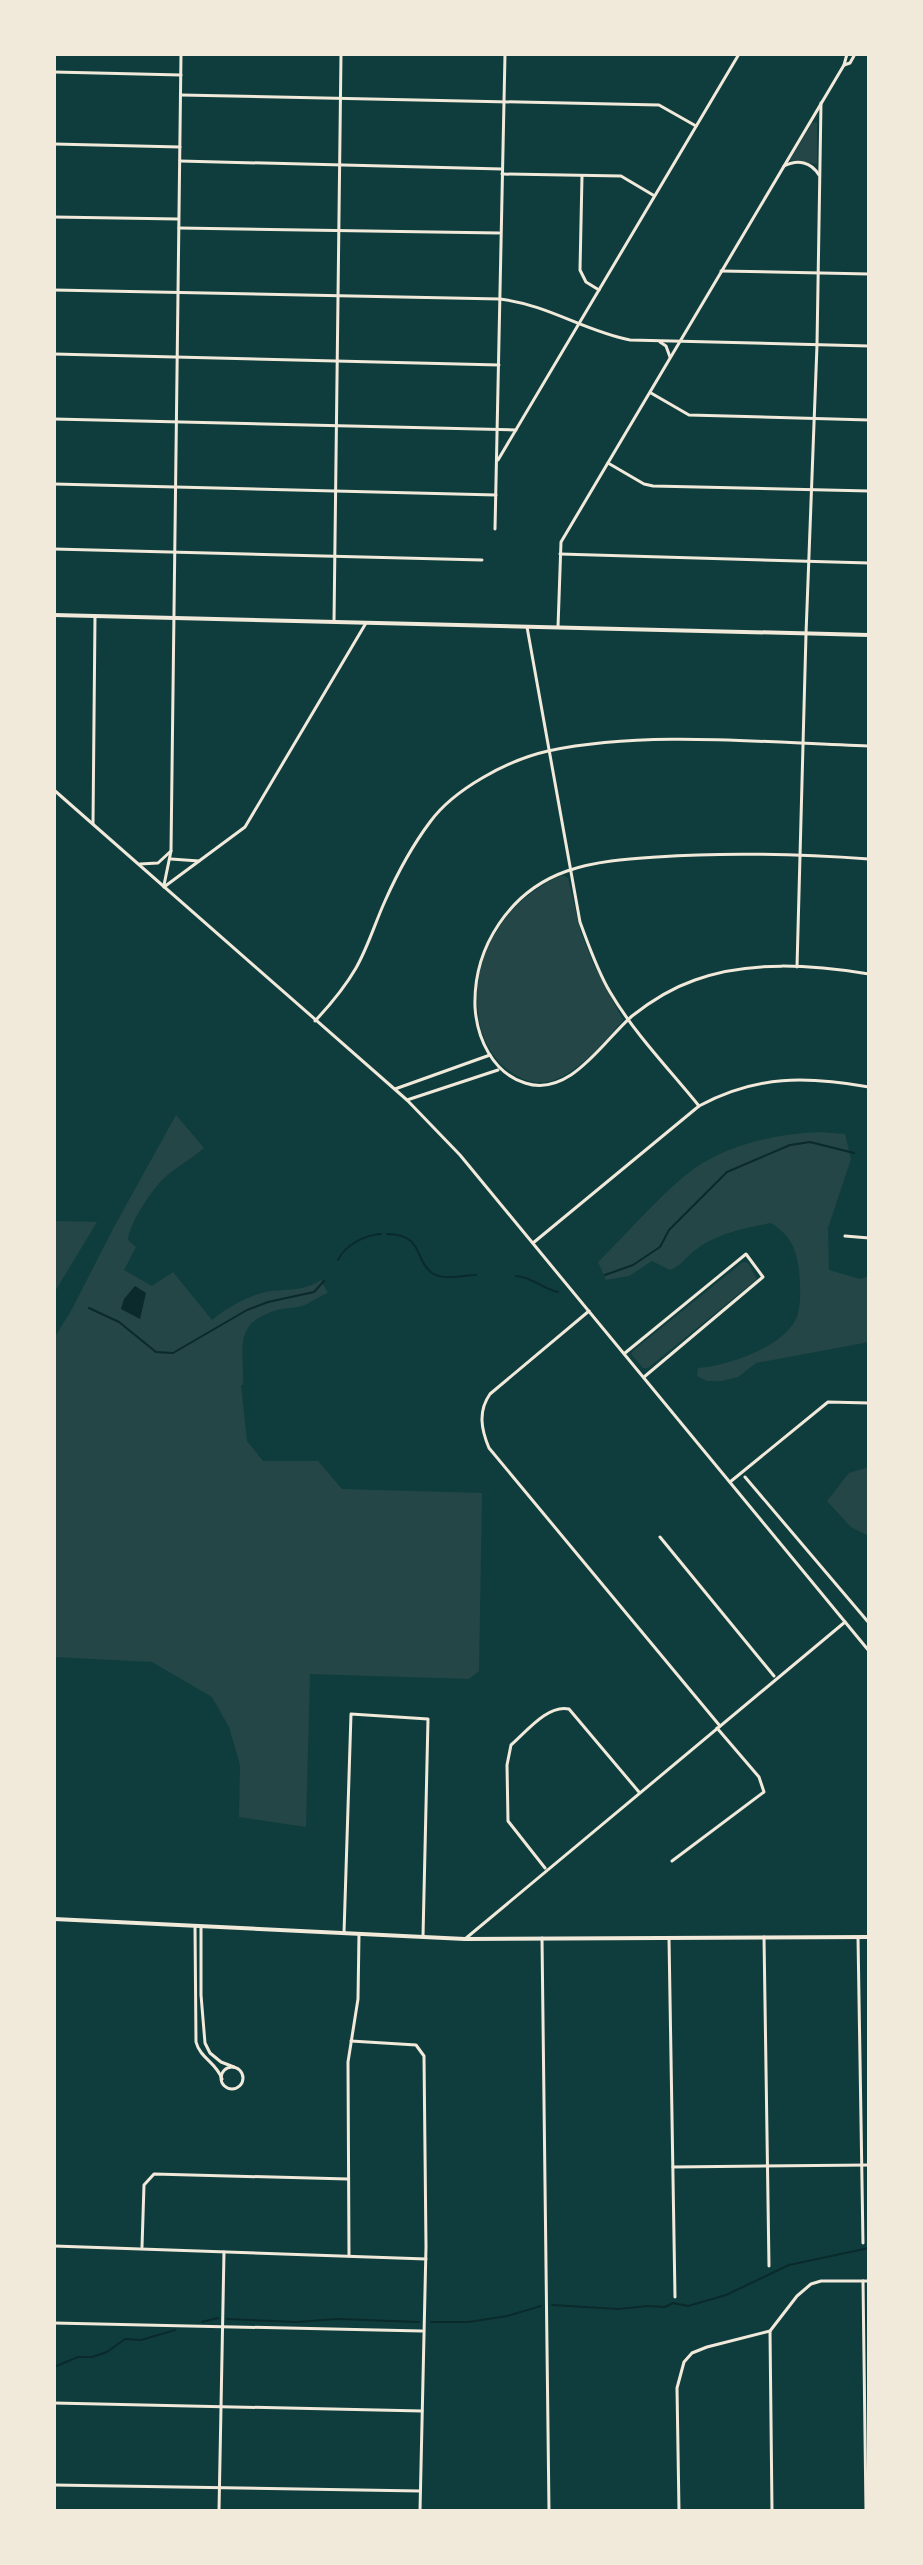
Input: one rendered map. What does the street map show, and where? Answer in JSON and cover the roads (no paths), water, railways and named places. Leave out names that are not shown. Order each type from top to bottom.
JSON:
[{"type":"main road","points":[[54,615],[869,635]]},
{"type":"main road","points":[[54,1919],[465,1939],[869,1937]]},
{"type":"street","points":[[164,887],[171,859],[181,54]]},
{"type":"street","points":[[334,622],[341,54]]},
{"type":"street","points":[[495,529],[505,54]]},
{"type":"street","points":[[497,462],[739,54]]},
{"type":"street","points":[[558,628],[561,542],[844,65],[847,54]]},
{"type":"street","points":[[844,65],[850,63],[855,54]]},
{"type":"street","points":[[54,72],[181,75]]},
{"type":"street","points":[[181,95],[659,105],[696,126]]},
{"type":"street","points":[[797,967],[819,273],[821,103]]},
{"type":"street","points":[[54,144],[180,147]]},
{"type":"street","points":[[180,161],[621,176],[655,196]]},
{"type":"street","points":[[783,166],[795,162],[806,163],[816,169],[821,182]]},
{"type":"street","points":[[582,176],[580,270],[586,282],[599,290]]},
{"type":"street","points":[[54,217],[179,219]]},
{"type":"street","points":[[179,228],[501,233]]},
{"type":"street","points":[[721,271],[869,274]]},
{"type":"street","points":[[54,290],[500,299],[534,304],[611,336],[660,342],[869,346]]},
{"type":"street","points":[[660,342],[666,346],[670,357]]},
{"type":"street","points":[[54,354],[499,365]]},
{"type":"street","points":[[649,393],[689,415],[869,420]]},
{"type":"street","points":[[54,419],[516,430]]},
{"type":"street","points":[[608,463],[650,486],[869,491]]},
{"type":"street","points":[[54,484],[496,495]]},
{"type":"street","points":[[54,549],[482,560]]},
{"type":"street","points":[[560,554],[869,563]]},
{"type":"street","points":[[93,825],[95,616]]},
{"type":"street","points":[[164,887],[245,827],[366,623]]},
{"type":"street","points":[[527,627],[569,870],[580,922],[590,951],[606,985],[628,1019],[699,1106]]},
{"type":"street","points":[[315,1021],[356,968],[386,898],[432,818],[468,787],[490,774],[521,759],[548,751],[618,743],[693,741],[869,746]]},
{"type":"street","points":[[54,790],[407,1100],[460,1155],[869,1651]]},
{"type":"street","points":[[138,864],[158,863],[171,851]]},
{"type":"street","points":[[869,859],[800,854],[697,855],[629,859],[569,870],[536,887],[513,905],[496,927],[484,952],[476,986],[475,1012],[482,1040],[500,1069],[527,1084],[552,1085],[571,1075],[628,1019],[663,994],[695,980],[745,969],[797,967],[869,974]]},
{"type":"street","points":[[171,859],[202,860]]},
{"type":"street","points":[[394,1089],[490,1055]]},
{"type":"street","points":[[407,1100],[500,1069]]},
{"type":"street","points":[[533,1243],[699,1106],[730,1091],[772,1080],[811,1080],[869,1087]]},
{"type":"street","points":[[845,1236],[869,1238]]},
{"type":"street","points":[[625,1353],[746,1254],[763,1277],[644,1377]]},
{"type":"street","points":[[589,1311],[509,1376],[487,1398],[482,1420],[489,1448],[759,1777],[764,1792],[672,1861]]},
{"type":"street","points":[[730,1482],[828,1402],[869,1403]]},
{"type":"street","points":[[745,1477],[869,1623]]},
{"type":"street","points":[[660,1537],[776,1678]]},
{"type":"street","points":[[465,1939],[845,1622]]},
{"type":"street","points":[[546,1869],[508,1821],[507,1765],[511,1745],[555,1709],[569,1709],[639,1792]]},
{"type":"street","points":[[344,1933],[351,1714],[428,1719],[423,1937]]},
{"type":"street","points":[[198,1926],[205,2043],[210,2053],[243,2075],[239,2086],[229,2088],[216,2068],[200,2053],[196,2042],[198,1926]]},
{"type":"street","points":[[349,2256],[348,2062],[358,1999],[359,1934]]},
{"type":"street","points":[[764,1937],[769,2266]]},
{"type":"street","points":[[858,1937],[863,2243]]},
{"type":"street","points":[[542,1938],[549,2511]]},
{"type":"street","points":[[669,1938],[675,2297]]},
{"type":"street","points":[[351,2041],[416,2045],[424,2056],[426,2259],[420,2511]]},
{"type":"street","points":[[222,2079],[225,2070],[234,2067]]},
{"type":"street","points":[[673,2167],[869,2165]]},
{"type":"street","points":[[142,2249],[144,2185],[154,2174],[348,2179]]},
{"type":"street","points":[[54,2246],[426,2259]]},
{"type":"street","points":[[219,2511],[224,2252]]},
{"type":"street","points":[[679,2511],[678,2377],[684,2362],[692,2353],[707,2347],[770,2331],[797,2296],[811,2284],[821,2281],[869,2281]]},
{"type":"street","points":[[863,2281],[867,2397],[866,2511]]},
{"type":"street","points":[[54,2323],[424,2331]]},
{"type":"street","points":[[770,2331],[772,2511]]},
{"type":"street","points":[[54,2403],[423,2411]]},
{"type":"street","points":[[54,2485],[420,2491]]},
{"type":"waterway","points":[[605,1275],[633,1265],[660,1247],[669,1230],[727,1172],[790,1145],[810,1142],[854,1153]]},
{"type":"waterway","points":[[338,1260],[356,1242],[381,1234]]},
{"type":"waterway","points":[[387,1234],[399,1235],[413,1243],[432,1273],[448,1277],[476,1275]]},
{"type":"waterway","points":[[516,1276],[558,1292]]},
{"type":"waterway","points":[[89,1308],[119,1322],[156,1352],[173,1353],[247,1310],[314,1292],[324,1281]]},
{"type":"waterway","points":[[552,2305],[618,2309],[665,2307],[673,2303],[688,2306],[726,2295],[789,2265],[869,2248]]},
{"type":"waterway","points":[[431,2322],[469,2322],[541,2306]]},
{"type":"waterway","points":[[202,2322],[218,2318]]},
{"type":"waterway","points":[[227,2319],[419,2322]]},
{"type":"waterway","points":[[54,2367],[78,2357],[107,2352],[125,2339],[141,2340],[175,2330]]}]
